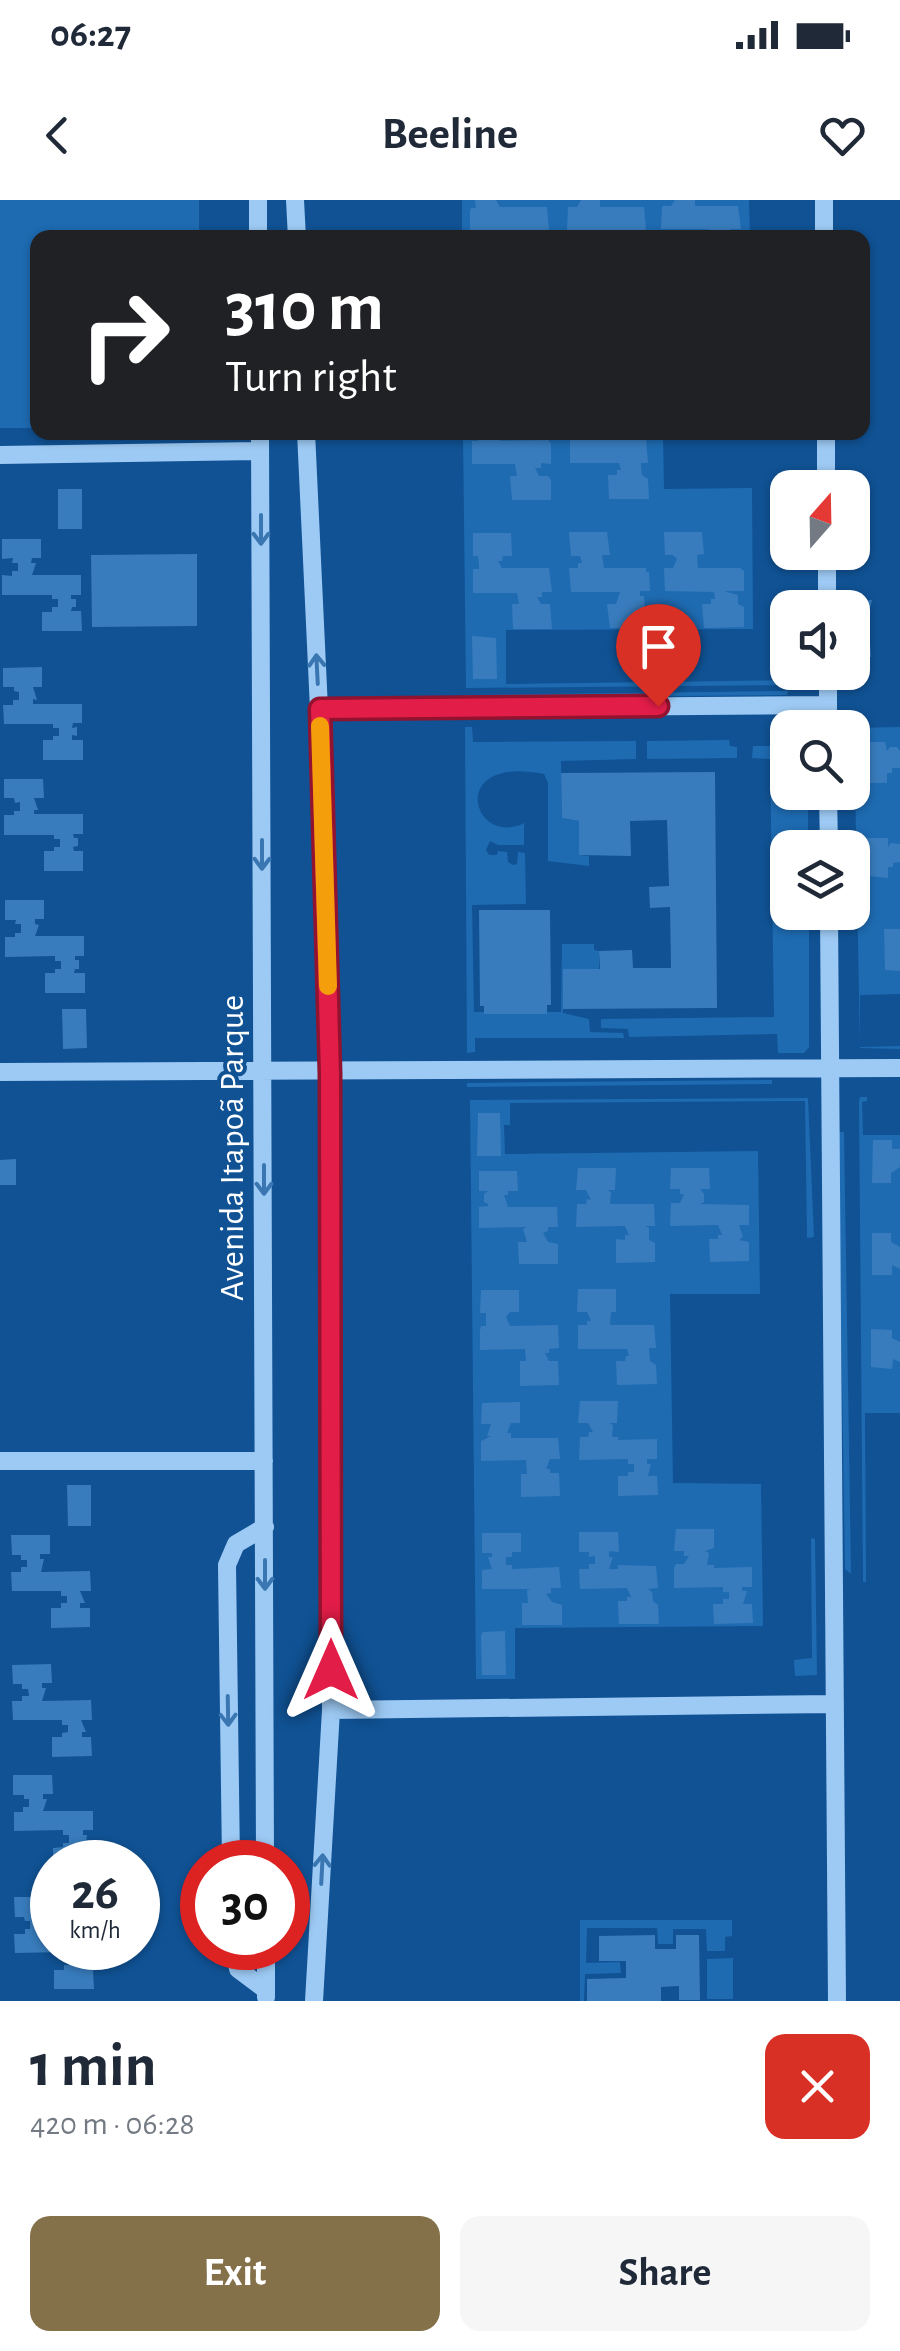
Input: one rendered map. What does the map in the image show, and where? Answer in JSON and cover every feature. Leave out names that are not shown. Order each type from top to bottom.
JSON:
[{"type":"street","points":[[258,200],[258,230]]},
{"type":"street","points":[[295,200],[297,230]]},
{"type":"street","points":[[824,200],[824,230]]},
{"type":"street","points":[[306,440],[320,709],[330,1070],[331,1710],[314,2001]]},
{"type":"street","points":[[826,440],[826,470]]},
{"type":"street","points":[[0,454],[260,442]]},
{"type":"street","name":"Avenida Itapoã Parque","points":[[260,442],[266,1840]]},
{"type":"street","points":[[828,690],[828,710]]},
{"type":"street","points":[[320,709],[828,705]]},
{"type":"street","points":[[830,930],[838,2001]]},
{"type":"street","points":[[0,1072],[900,1068]]},
{"type":"street","points":[[0,1461],[264,1461]]},
{"type":"street","points":[[231,1840],[227,1564],[236,1544],[265,1527]]},
{"type":"street","points":[[331,1710],[835,1704]]},
{"type":"street","points":[[239,1970],[266,1995]]},
{"type":"shaded area","points":[[0,200],[199,200],[199,230],[30,230],[30,428],[0,428]]},
{"type":"shaded area","points":[[462,200],[749,200],[750,230],[462,230]]},
{"type":"shaded area","points":[[463,440],[663,440],[664,489],[752,488],[753,629],[506,630],[506,684],[770,680],[770,685],[466,688]]},
{"type":"shaded area","points":[[788,691],[787,695],[465,695]]},
{"type":"shaded area","points":[[465,727],[472,727],[473,742],[636,741],[636,759],[561,761],[562,818],[579,821],[579,855],[589,856],[589,866],[548,861],[548,783],[544,774],[513,771],[492,777],[481,788],[478,801],[482,814],[492,824],[506,828],[524,823],[524,845],[498,845],[490,841],[486,850],[489,855],[507,852],[508,862],[513,865],[517,864],[518,852],[525,853],[526,904],[472,905],[474,1012],[561,1012],[562,944],[594,944],[594,950],[599,951],[599,969],[563,969],[563,1013],[589,1019],[590,1032],[623,1033],[624,1038],[475,1038],[475,1052],[467,1053]]},
{"type":"shaded area","points":[[900,727],[900,994],[860,995],[860,1047],[900,1049],[860,1048],[858,930],[870,930],[870,830],[856,830],[856,810],[870,810],[870,728]]},
{"type":"shaded area","points":[[729,740],[730,746],[737,747],[737,758],[647,759],[647,741]]},
{"type":"shaded area","points":[[753,746],[770,746],[770,759],[752,758]]},
{"type":"shaded area","points":[[771,810],[808,810],[808,830],[771,830]]},
{"type":"shaded area","points":[[773,930],[809,930],[809,1047],[804,1053],[778,1053],[777,1034],[629,1037],[628,1029],[601,1028],[601,1019],[774,1017]]},
{"type":"shaded area","points":[[772,1080],[772,1084],[467,1087],[467,1083]]},
{"type":"shaded area","points":[[860,1097],[867,1097],[862,1102],[863,1135],[900,1135],[900,1413],[865,1413],[863,1582],[859,1101]]},
{"type":"shaded area","points":[[808,1098],[814,1237],[807,1238],[805,1101],[510,1103],[510,1125],[504,1125],[505,1154],[758,1151],[760,1294],[670,1294],[673,1483],[761,1484],[763,1626],[515,1628],[515,1679],[476,1679],[470,1100]]},
{"type":"shaded area","points":[[838,1132],[844,1132],[851,1574],[845,1569]]},
{"type":"shaded area","points":[[811,1538],[815,1539],[817,1675],[795,1676],[794,1660],[812,1658]]},
{"type":"shaded area","points":[[580,1920],[732,1920],[732,1936],[725,1937],[725,1951],[707,1951],[706,1929],[673,1929],[673,1944],[658,1944],[657,1928],[587,1928],[586,1963],[620,1962],[621,1973],[585,1974],[584,2001],[580,2001]]},
{"type":"shaded area","points":[[733,1958],[733,1999],[707,1999],[707,1959]]},
{"type":"building","points":[[475,200],[496,200],[500,207],[547,207],[549,230],[470,230],[471,208],[476,208]]},
{"type":"building","points":[[581,200],[600,200],[600,207],[644,207],[646,230],[567,230],[568,207],[577,207]]},
{"type":"building","points":[[675,200],[695,200],[695,206],[738,206],[741,229],[661,229],[662,206],[671,206]]},
{"type":"building","points":[[548,440],[551,464],[541,463],[541,468],[535,468],[539,476],[551,480],[551,500],[512,500],[510,476],[517,476],[515,464],[472,464],[472,441]]},
{"type":"building","points":[[570,440],[646,440],[648,463],[641,463],[641,467],[642,475],[648,479],[649,499],[609,499],[608,475],[617,475],[617,470],[621,470],[619,463],[570,463]]},
{"type":"building","points":[[58,489],[82,489],[82,529],[58,529]]},
{"type":"building","points":[[569,532],[607,532],[610,555],[602,555],[604,568],[646,568],[650,591],[640,591],[640,596],[644,596],[645,608],[650,608],[650,628],[610,628],[607,604],[616,604],[620,592],[571,592],[569,568],[578,568],[578,563],[582,563],[580,556],[571,556]]},
{"type":"building","points":[[664,532],[702,532],[704,554],[697,555],[698,568],[744,571],[744,591],[724,591],[738,595],[738,604],[744,607],[744,627],[704,628],[702,604],[711,604],[714,592],[665,591],[664,568],[673,568],[677,559],[665,555]]},
{"type":"building","points":[[473,533],[511,533],[512,556],[503,556],[498,561],[502,568],[549,568],[552,592],[542,592],[542,597],[537,597],[541,604],[550,604],[552,629],[513,629],[512,604],[519,604],[517,593],[473,593],[473,569],[479,569],[479,564],[478,556],[473,556]]},
{"type":"building","points":[[2,539],[41,539],[41,558],[32,558],[31,563],[36,563],[32,575],[81,575],[81,595],[71,595],[71,599],[76,599],[76,607],[71,611],[81,611],[82,631],[42,631],[42,612],[58,607],[58,599],[52,599],[52,595],[2,595],[2,575],[12,576],[12,571],[18,571],[18,563],[12,563],[13,558],[2,559]]},
{"type":"building","points":[[197,554],[197,626],[92,627],[91,555]]},
{"type":"building","points":[[472,636],[496,638],[497,679],[473,679]]},
{"type":"building","points":[[42,667],[42,687],[33,687],[37,700],[33,699],[33,704],[82,704],[82,723],[73,723],[77,736],[72,735],[72,740],[83,740],[83,760],[43,760],[43,740],[59,736],[59,728],[53,728],[53,724],[4,724],[3,705],[13,705],[13,700],[19,700],[19,692],[14,687],[3,687],[3,668]]},
{"type":"building","points":[[870,742],[885,742],[887,751],[897,747],[900,751],[900,768],[887,773],[887,783],[870,783]]},
{"type":"building","points":[[715,772],[717,1008],[563,1009],[563,969],[600,969],[599,951],[632,950],[633,968],[671,968],[670,907],[650,908],[649,887],[669,886],[667,820],[630,821],[631,856],[579,855],[579,821],[562,818],[561,773]]},
{"type":"building","points":[[4,779],[43,779],[44,798],[34,798],[38,810],[34,814],[83,814],[83,834],[73,834],[78,838],[78,846],[73,847],[74,851],[83,851],[83,871],[44,871],[44,851],[60,847],[60,839],[54,839],[54,835],[4,835],[4,815],[20,811],[20,802],[4,798]]},
{"type":"building","points":[[870,838],[888,838],[888,847],[891,843],[900,844],[900,862],[888,867],[888,878],[870,876]]},
{"type":"building","points":[[5,900],[44,900],[44,919],[35,919],[39,925],[35,936],[84,936],[84,956],[75,956],[79,969],[74,973],[85,973],[85,993],[45,993],[45,973],[61,969],[61,961],[55,961],[55,956],[5,957],[5,937],[21,933],[21,924],[5,920]]},
{"type":"building","points":[[479,910],[550,910],[551,1005],[547,1005],[547,1014],[484,1014],[484,1006],[480,1006]]},
{"type":"building","points":[[884,929],[900,929],[900,971],[885,970]]},
{"type":"building","points":[[62,1009],[86,1009],[87,1048],[63,1049]]},
{"type":"building","points":[[478,1113],[500,1113],[501,1156],[477,1156]]},
{"type":"building","points":[[873,1140],[892,1140],[892,1149],[900,1149],[900,1167],[891,1173],[891,1183],[872,1183]]},
{"type":"building","points":[[16,1159],[16,1185],[0,1185],[0,1160]]},
{"type":"building","points":[[578,1168],[616,1168],[615,1190],[607,1190],[611,1192],[610,1204],[654,1204],[655,1226],[645,1226],[649,1228],[649,1240],[655,1243],[655,1262],[616,1263],[616,1239],[625,1240],[625,1235],[629,1235],[625,1226],[576,1227],[577,1204],[591,1200],[586,1190],[576,1190]]},
{"type":"building","points":[[671,1168],[709,1168],[710,1189],[700,1189],[704,1202],[700,1204],[749,1205],[749,1225],[739,1225],[743,1237],[739,1240],[749,1242],[749,1261],[710,1262],[709,1239],[722,1235],[718,1225],[670,1226],[671,1203],[680,1203],[684,1194],[680,1194],[680,1189],[670,1189]]},
{"type":"building","points":[[479,1171],[517,1171],[518,1191],[504,1195],[508,1207],[557,1207],[558,1227],[548,1227],[543,1233],[548,1242],[558,1244],[558,1264],[519,1264],[518,1242],[527,1242],[523,1229],[527,1227],[479,1228],[479,1207],[488,1206],[484,1194],[488,1191],[479,1191]]},
{"type":"building","points":[[872,1233],[891,1233],[891,1242],[900,1247],[900,1269],[892,1265],[892,1275],[872,1275]]},
{"type":"building","points":[[578,1289],[616,1289],[616,1312],[611,1312],[610,1325],[654,1325],[656,1348],[649,1348],[650,1361],[656,1365],[657,1384],[617,1385],[616,1361],[625,1361],[629,1356],[627,1349],[578,1349],[578,1325],[591,1321],[587,1312],[577,1312]]},
{"type":"building","points":[[481,1290],[519,1290],[519,1312],[510,1312],[506,1317],[510,1326],[558,1325],[559,1348],[545,1353],[549,1361],[558,1361],[559,1385],[520,1386],[520,1361],[526,1361],[525,1349],[480,1350],[481,1326],[486,1326],[486,1313],[480,1313]]},
{"type":"building","points":[[871,1329],[892,1330],[892,1338],[900,1342],[900,1362],[893,1359],[892,1369],[871,1367]]},
{"type":"building","points":[[580,1401],[618,1401],[617,1423],[609,1423],[613,1425],[612,1437],[618,1440],[657,1439],[657,1459],[647,1459],[647,1464],[651,1464],[648,1476],[657,1476],[658,1495],[618,1496],[618,1476],[634,1472],[634,1464],[628,1464],[628,1459],[579,1460],[580,1437],[593,1432],[588,1423],[578,1423]]},
{"type":"building","points":[[520,1402],[520,1423],[511,1423],[507,1433],[511,1433],[511,1438],[558,1438],[560,1459],[550,1459],[546,1469],[559,1473],[560,1496],[521,1497],[521,1474],[527,1474],[526,1460],[481,1461],[481,1441],[491,1436],[487,1436],[491,1424],[481,1424],[482,1403]]},
{"type":"building","points":[[67,1485],[91,1485],[91,1526],[68,1526]]},
{"type":"building","points":[[676,1529],[714,1529],[714,1548],[705,1551],[709,1553],[707,1565],[752,1567],[752,1587],[742,1587],[742,1591],[747,1591],[743,1604],[752,1604],[753,1623],[714,1624],[713,1604],[729,1599],[729,1592],[723,1592],[723,1587],[674,1588],[674,1568],[684,1564],[689,1556],[684,1556],[684,1551],[674,1551]]},
{"type":"building","points":[[579,1532],[618,1532],[619,1552],[609,1551],[609,1557],[613,1557],[609,1569],[618,1569],[618,1565],[656,1566],[658,1588],[648,1589],[658,1605],[659,1624],[619,1624],[618,1601],[631,1597],[627,1588],[580,1589],[579,1569],[589,1569],[589,1564],[595,1564],[595,1556],[579,1552]]},
{"type":"building","points":[[482,1533],[521,1533],[521,1552],[506,1557],[506,1565],[512,1565],[512,1569],[559,1567],[561,1588],[551,1588],[551,1593],[546,1594],[552,1602],[562,1605],[562,1625],[522,1625],[522,1603],[528,1603],[527,1590],[531,1589],[482,1589],[482,1570],[492,1569],[488,1557],[492,1553],[482,1553]]},
{"type":"building","points":[[11,1535],[50,1535],[50,1554],[40,1554],[40,1559],[44,1559],[41,1572],[90,1571],[91,1591],[80,1591],[85,1603],[80,1603],[80,1608],[90,1608],[90,1627],[51,1628],[51,1608],[67,1603],[67,1596],[61,1596],[61,1591],[12,1591],[11,1572],[21,1572],[21,1567],[27,1567],[27,1560],[12,1555]]},
{"type":"building","points":[[505,1631],[506,1675],[482,1675],[481,1635]]},
{"type":"building","points":[[51,1664],[52,1683],[42,1683],[42,1688],[46,1688],[42,1701],[91,1700],[92,1720],[81,1720],[86,1732],[82,1732],[82,1737],[91,1737],[92,1756],[52,1757],[52,1737],[68,1732],[68,1725],[62,1725],[62,1720],[13,1720],[12,1701],[29,1696],[22,1684],[13,1684],[12,1665]]},
{"type":"building","points":[[13,1775],[52,1775],[53,1794],[43,1794],[43,1799],[47,1799],[43,1811],[93,1811],[93,1830],[83,1830],[86,1840],[69,1840],[63,1830],[14,1831],[14,1812],[29,1807],[29,1799],[13,1795]]},
{"type":"building","points":[[14,1897],[30,1897],[30,1921],[15,1917]]},
{"type":"building","points":[[25,1929],[30,1929],[30,1953],[15,1953],[14,1934],[25,1934]]},
{"type":"building","points":[[655,1935],[655,1949],[676,1949],[676,1935],[699,1935],[700,2000],[679,2000],[679,1986],[661,1987],[661,2001],[587,2001],[587,1979],[626,1978],[626,1961],[599,1961],[599,1936]]},
{"type":"building","points":[[54,1970],[93,1970],[94,1989],[54,1989]]},
{"type":"slow traffic","points":[[320,726],[328,986]]},
{"type":"route","points":[[331,1670],[330,1074],[320,709],[658,706]]}]
